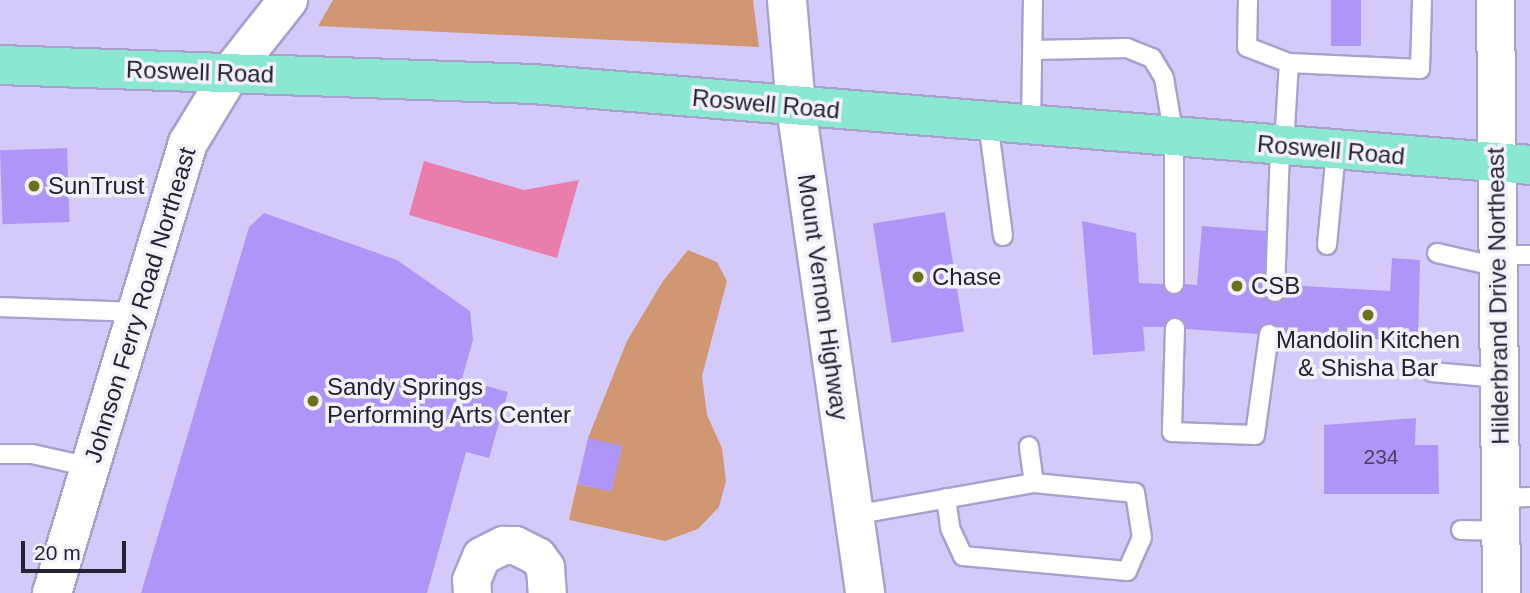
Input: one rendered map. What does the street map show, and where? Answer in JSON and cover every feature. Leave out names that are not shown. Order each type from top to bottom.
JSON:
[{"type":"main road","name":"Roswell Road","points":[[0,65],[533,84],[1513,165]]},
{"type":"street","name":"Johnson Ferry Road Northeast","points":[[52,593],[188,143],[231,72],[288,0]]},
{"type":"street","name":"Mount Vernon Highway","points":[[787,0],[796,107],[865,593]]},
{"type":"street","name":"Hilderbrand Drive Northeast","points":[[1495,0],[1513,165],[1499,378],[1510,509],[1501,593]]},
{"type":"street","points":[[472,593],[474,567],[481,556],[503,545],[527,548],[537,556],[545,567],[549,593]]},
{"type":"lane","points":[[1031,125],[1033,0]]},
{"type":"lane","points":[[1248,0],[1247,47],[1289,63],[1420,69],[1422,0]]},
{"type":"lane","points":[[1032,50],[1127,48],[1152,58],[1164,78],[1174,137],[1174,284]]},
{"type":"lane","points":[[1275,292],[1289,63]]},
{"type":"lane","points":[[988,122],[1003,236]]},
{"type":"lane","points":[[1327,245],[1336,151]]},
{"type":"lane","points":[[1437,253],[1508,259]]},
{"type":"lane","points":[[0,307],[136,312]]},
{"type":"lane","points":[[1175,328],[1172,432],[1255,435],[1269,334]]},
{"type":"lane","points":[[1432,372],[1499,378]]},
{"type":"lane","points":[[1029,446],[1034,483]]},
{"type":"lane","points":[[0,454],[32,454],[90,467]]},
{"type":"lane","points":[[854,515],[946,498],[1034,483],[1135,493],[1142,538],[1127,571],[963,556],[950,528],[946,498]]},
{"type":"lane","points":[[1461,530],[1510,509]]},
{"type":"shaded area","points":[[333,0],[753,0],[759,47],[318,26]]},
{"type":"shaded area","points":[[424,161],[524,190],[579,180],[557,258],[409,215]]},
{"type":"shaded area","points":[[688,250],[717,262],[727,281],[702,376],[707,415],[722,448],[726,481],[719,507],[698,529],[665,541],[569,520],[577,484],[610,491],[622,447],[588,438],[627,341],[663,281]]},
{"type":"building","points":[[1331,0],[1361,0],[1361,46],[1331,46]]},
{"type":"building","name":"SunTrust","points":[[67,148],[70,222],[3,224],[0,150]]},
{"type":"building","name":"Chase","points":[[945,212],[964,332],[892,343],[873,223]]},
{"type":"building","points":[[264,213],[397,260],[470,311],[473,340],[462,379],[508,392],[489,458],[466,452],[427,593],[141,593],[249,227]]},
{"type":"building","points":[[1082,221],[1136,233],[1139,283],[1163,284],[1173,295],[1185,284],[1197,285],[1202,226],[1266,231],[1264,292],[1274,303],[1284,299],[1287,285],[1390,291],[1392,258],[1420,260],[1418,341],[1280,335],[1270,323],[1258,334],[1186,329],[1175,317],[1164,327],[1143,327],[1145,351],[1093,355]]},
{"type":"building","points":[[1416,418],[1415,445],[1438,445],[1439,494],[1324,494],[1324,425]]},
{"type":"building","points":[[588,438],[622,446],[612,492],[577,484]]},
{"type":"place","name":"SunTrust","points":[[34,186]]},
{"type":"place","name":"Chase","points":[[918,277]]},
{"type":"place","name":"CSB","points":[[1237,286]]},
{"type":"place","name":"Mandolin Kitchen & Shisha Bar","points":[[1368,315]]},
{"type":"place","name":"Sandy Springs Performing Arts Center","points":[[313,401]]}]
